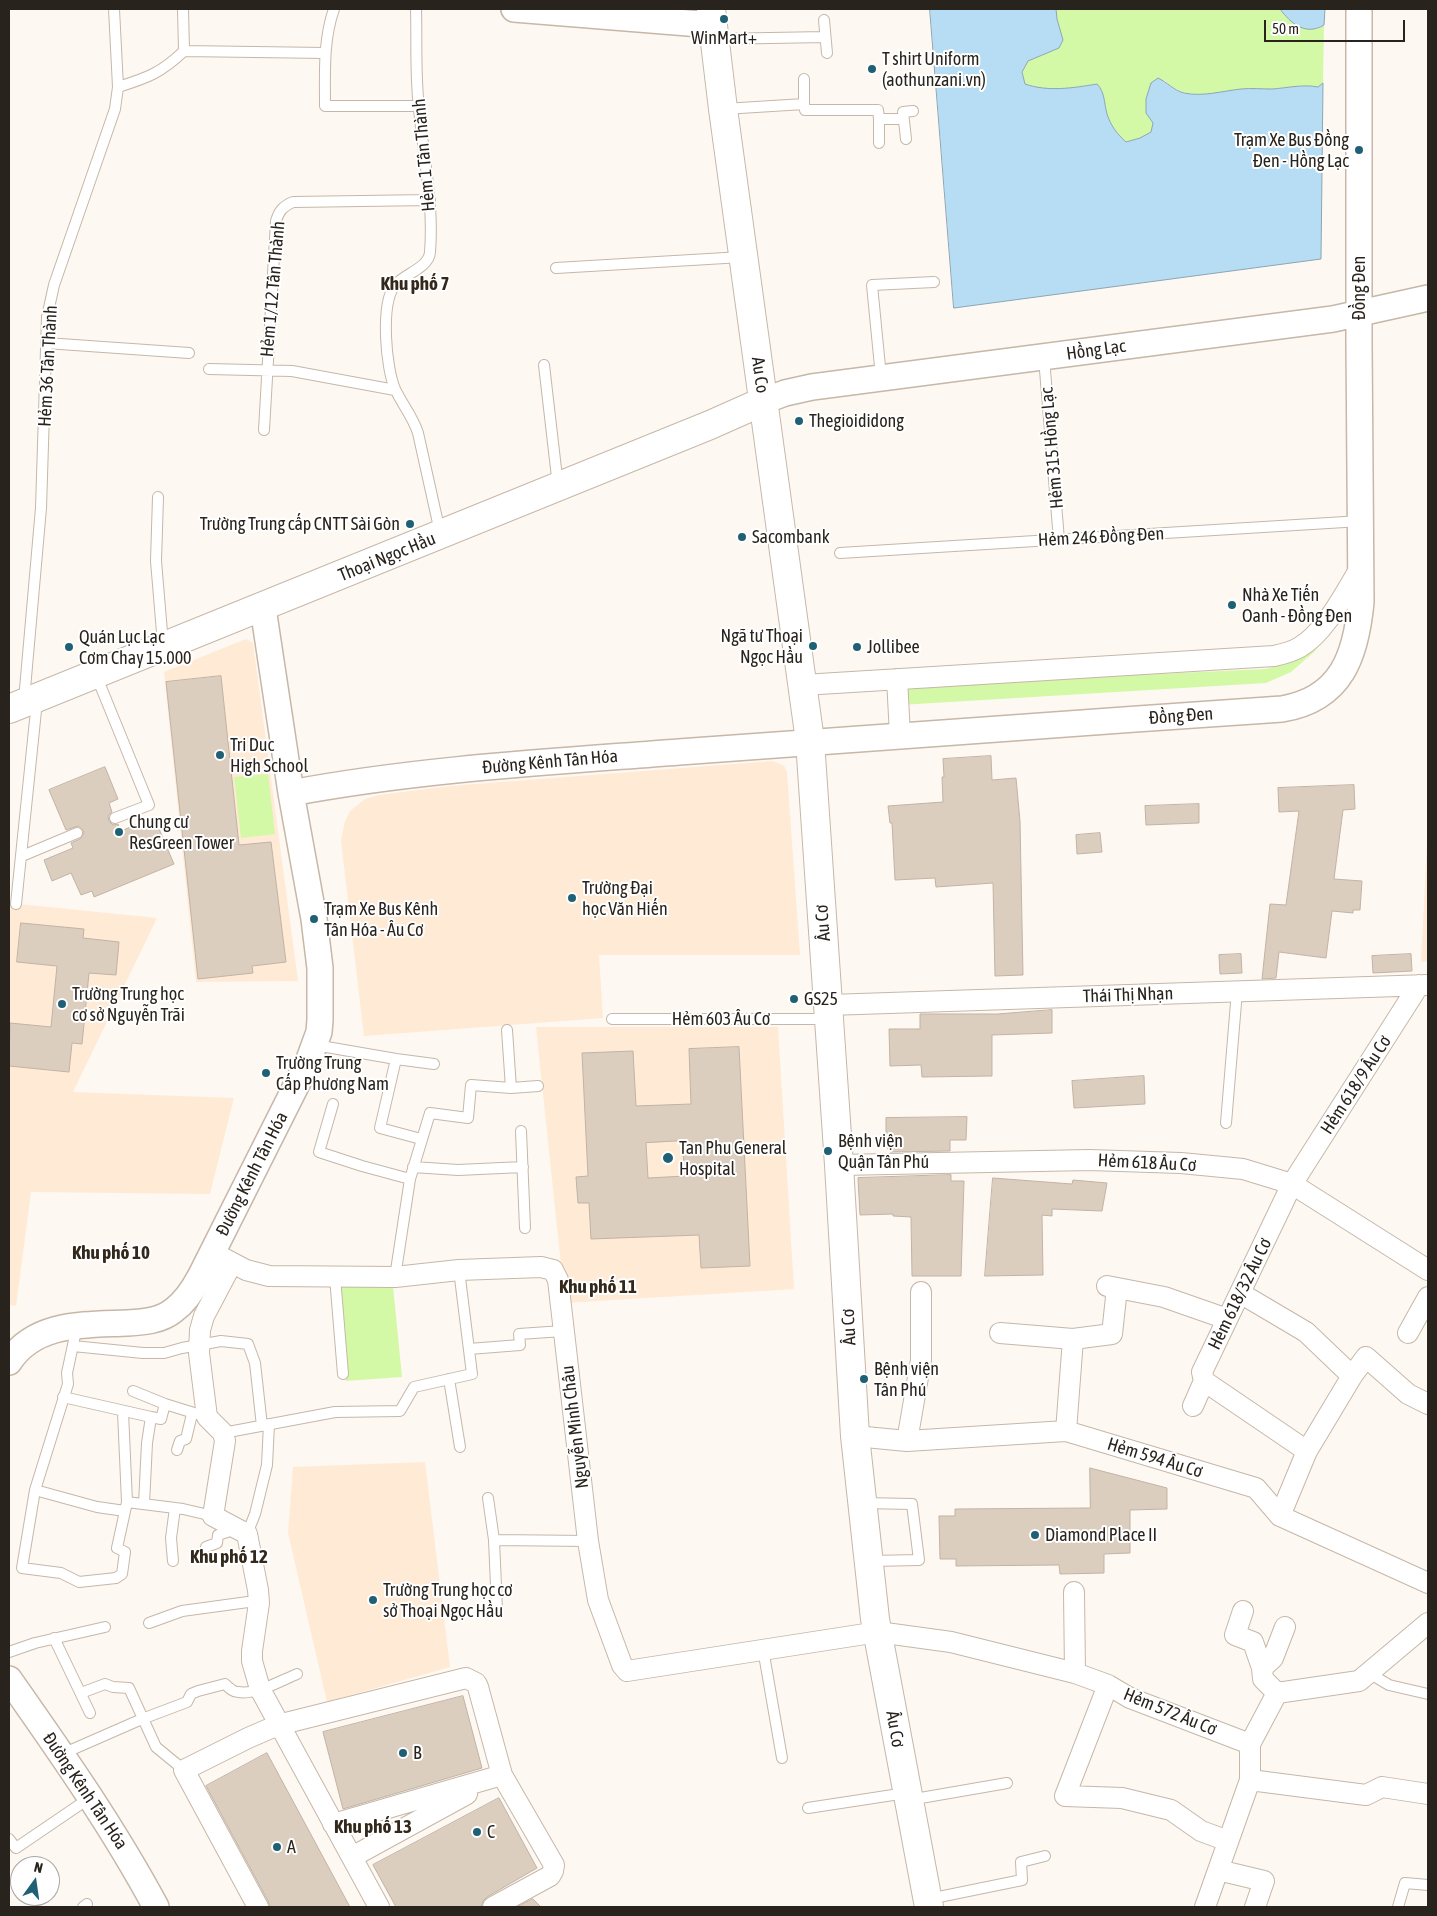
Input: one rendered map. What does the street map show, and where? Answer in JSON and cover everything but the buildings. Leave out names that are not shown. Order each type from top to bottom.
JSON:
[{"type":"main road","name":"Au Co","points":[[713,24],[810,742]]},
{"type":"main road","name":"Thoại Ngọc Hầu","points":[[23,704],[263,608],[764,401]]},
{"type":"main road","name":"Âu Cơ","points":[[810,742],[840,1165],[855,1436],[878,1632],[928,1903]]},
{"type":"street","points":[[514,9],[713,24]]},
{"type":"street","name":"Đồng Đen","points":[[810,742],[1282,709],[1304,704],[1335,682],[1348,662],[1359,625],[1361,602],[1359,9]]},
{"type":"street","name":"Hồng Lạc","points":[[764,401],[802,389],[1359,314],[1428,298]]},
{"type":"street","points":[[803,685],[1267,657],[1301,647],[1313,637],[1326,621],[1361,567]]},
{"type":"street","name":"Đường Kênh Tân Hóa","points":[[9,1362],[23,1346],[36,1336],[50,1330],[75,1336],[149,1321],[173,1312],[222,1257],[315,1045],[320,1020],[320,968],[314,919],[291,793],[263,608]]},
{"type":"street","points":[[897,679],[900,735]]},
{"type":"street","name":"Đường Kênh Tân Hóa","points":[[291,793],[347,783],[463,769],[810,742]]},
{"type":"street","name":"Thái Thị Nhạn","points":[[829,1012],[1424,985]]},
{"type":"street","name":"Hẻm 618/9 Âu Cơ","points":[[1292,1184],[1424,985]]},
{"type":"street","name":"Hẻm 618 Âu Cơ","points":[[840,1165],[1089,1160],[1181,1163],[1243,1169],[1292,1184],[1428,1270]]},
{"type":"street","name":"Hẻm 618/32 Âu Cơ","points":[[1193,1406],[1204,1381],[1202,1372],[1292,1184]]},
{"type":"street","points":[[222,1257],[201,1323],[198,1344],[199,1415],[223,1433],[225,1441],[213,1516],[242,1531],[258,1590],[259,1603],[252,1661],[260,1689],[379,1907]]},
{"type":"street","name":"Nguyễn Minh Châu","points":[[222,1257],[261,1275],[395,1277],[459,1270],[541,1267],[553,1270],[558,1280],[588,1541],[598,1600],[622,1664],[627,1671],[878,1632]]},
{"type":"street","points":[[1000,1333],[1073,1338],[1112,1334],[1112,1287],[1164,1296],[1227,1320]]},
{"type":"street","points":[[908,1441],[921,1360],[921,1292]]},
{"type":"street","points":[[1240,1293],[1306,1332],[1352,1376]]},
{"type":"street","points":[[1408,1333],[1428,1297]]},
{"type":"street","points":[[1066,1431],[1073,1338]]},
{"type":"street","points":[[1280,1516],[1307,1450],[1352,1376],[1366,1357],[1408,1394],[1428,1404]]},
{"type":"street","points":[[1204,1381],[1307,1450]]},
{"type":"street","name":"Hẻm 594 Âu Cơ","points":[[855,1436],[908,1441],[1066,1431],[1256,1488],[1280,1516],[1428,1583]]},
{"type":"street","points":[[1074,1592],[1075,1673]]},
{"type":"street","points":[[1243,1611],[1235,1635],[1253,1642],[1262,1668],[1263,1679],[1277,1693]]},
{"type":"street","points":[[1277,1693],[1359,1681],[1428,1623]]},
{"type":"street","points":[[1262,1668],[1273,1658],[1285,1627]]},
{"type":"street","name":"Hẻm 572 Âu Cơ","points":[[878,1632],[951,1642],[1075,1673],[1108,1685],[1130,1698],[1250,1744]]},
{"type":"street","points":[[258,1907],[184,1770],[278,1725],[466,1678],[476,1683],[478,1687],[502,1775],[554,1865],[550,1876],[493,1907]]},
{"type":"street","name":"Đường Kênh Tân Hóa","points":[[9,1679],[91,1797],[131,1861],[156,1907]]},
{"type":"street","points":[[1108,1685],[1065,1796],[1122,1798],[1171,1810],[1201,1831],[1228,1841]]},
{"type":"street","points":[[1205,1907],[1250,1780],[1250,1744],[1277,1693]]},
{"type":"street","points":[[333,1824],[502,1775]]},
{"type":"street","points":[[352,1857],[502,1775]]},
{"type":"street","points":[[1250,1780],[1366,1795],[1382,1787],[1428,1794]]},
{"type":"street","points":[[1218,1870],[1264,1881],[1255,1907]]},
{"type":"lane","name":"Hẻm 36 Tân Thành","points":[[16,904],[22,856],[23,704],[41,508],[47,317],[54,285],[112,117],[118,87],[114,9]]},
{"type":"lane","points":[[183,9],[184,51]]},
{"type":"lane","points":[[334,9],[329,21],[325,53],[325,106],[418,106]]},
{"type":"lane","name":"Hẻm 1 Tân Thành","points":[[396,390],[389,370],[386,347],[389,303],[396,285],[429,259],[430,254],[430,200],[418,106],[416,9]]},
{"type":"lane","points":[[824,20],[827,54]]},
{"type":"lane","points":[[713,24],[825,37]]},
{"type":"lane","points":[[118,87],[158,73],[184,51],[325,53]]},
{"type":"lane","points":[[804,79],[805,110],[878,110],[879,142]]},
{"type":"lane","points":[[724,109],[804,104]]},
{"type":"lane","points":[[906,139],[902,112],[913,111]]},
{"type":"lane","points":[[879,120],[903,119]]},
{"type":"lane","name":"Hẻm 1/12 Tân Thành","points":[[264,430],[276,221],[279,212],[284,206],[293,202],[430,200]]},
{"type":"lane","points":[[556,268],[744,257]]},
{"type":"lane","points":[[882,378],[872,285],[934,282]]},
{"type":"lane","points":[[46,343],[190,353]]},
{"type":"lane","name":"Hẻm 315 Hồng Lạc","points":[[1044,357],[1059,540]]},
{"type":"lane","points":[[544,365],[558,487]]},
{"type":"lane","points":[[209,370],[292,371],[396,390],[418,433],[441,535]]},
{"type":"lane","points":[[158,497],[157,569],[163,647]]},
{"type":"lane","name":"Hẻm 246 Đồng Đen","points":[[840,553],[1362,521]]},
{"type":"lane","points":[[96,674],[149,805],[115,818]]},
{"type":"lane","points":[[22,856],[78,833]]},
{"type":"lane","points":[[1226,1123],[1237,992]]},
{"type":"lane","name":"Hẻm 603 Âu Cơ","points":[[612,1019],[829,1012]]},
{"type":"lane","points":[[507,1030],[511,1088]]},
{"type":"lane","points":[[315,1045],[434,1064]]},
{"type":"lane","points":[[396,1059],[380,1128],[421,1139]]},
{"type":"lane","points":[[395,1277],[410,1179],[430,1113],[468,1118],[471,1085],[511,1088],[538,1086]]},
{"type":"lane","points":[[333,1104],[319,1152],[410,1179]]},
{"type":"lane","points":[[521,1131],[525,1228]]},
{"type":"lane","points":[[413,1167],[458,1170],[523,1167]]},
{"type":"lane","points":[[223,1433],[334,1412],[400,1412],[414,1387],[472,1374],[459,1270]]},
{"type":"lane","points":[[335,1277],[343,1374]]},
{"type":"lane","points":[[469,1349],[520,1345],[519,1334],[563,1331]]},
{"type":"lane","points":[[123,1412],[126,1506],[117,1548],[125,1552],[122,1574],[116,1578],[79,1582],[60,1573],[22,1568],[35,1490],[68,1384],[68,1373],[75,1336],[143,1353],[164,1353],[198,1344],[221,1341],[248,1344],[255,1363],[266,1425],[267,1465],[255,1514],[242,1531],[218,1535],[217,1544],[206,1547]]},
{"type":"lane","points":[[449,1379],[460,1447]]},
{"type":"lane","points":[[133,1391],[199,1415],[186,1439],[180,1441],[177,1450]]},
{"type":"lane","points":[[63,1397],[161,1419],[165,1404]]},
{"type":"lane","points":[[144,1504],[147,1443],[151,1417]]},
{"type":"lane","points":[[35,1490],[97,1508],[144,1504],[213,1516]]},
{"type":"lane","points":[[488,1498],[494,1540],[497,1609]]},
{"type":"lane","points":[[862,1503],[912,1504],[919,1560],[869,1561]]},
{"type":"lane","points":[[173,1561],[172,1538],[175,1508]]},
{"type":"lane","points":[[494,1540],[588,1541]]},
{"type":"lane","points":[[149,1623],[182,1611],[248,1602],[259,1603]]},
{"type":"lane","points":[[9,1652],[54,1638],[105,1627]]},
{"type":"lane","points":[[54,1638],[90,1713]]},
{"type":"lane","points":[[763,1649],[782,1758]]},
{"type":"lane","points":[[1369,1673],[1389,1685],[1428,1694]]},
{"type":"lane","points":[[62,1754],[142,1718],[187,1702],[191,1694],[198,1690],[225,1684],[232,1691],[240,1693],[260,1689],[297,1674]]},
{"type":"lane","points":[[81,1693],[105,1684],[113,1687],[129,1688],[156,1747],[184,1770]]},
{"type":"lane","points":[[808,1808],[1007,1783]]},
{"type":"lane","points":[[9,1839],[16,1848],[91,1797]]},
{"type":"lane","points":[[928,1903],[1022,1880],[1021,1862],[1044,1856]]},
{"type":"lane","points":[[1398,1907],[1405,1882],[1428,1885]]},
{"type":"shaded area","name":"Tri Duc High School","points":[[246,639],[253,643],[298,981],[196,982],[164,672]]},
{"type":"shaded area","name":"Trường Đại học Văn Hiến","points":[[773,761],[784,766],[787,772],[800,955],[599,955],[603,1018],[364,1036],[341,841],[345,821],[350,811],[365,799],[379,795],[450,786]]},
{"type":"shaded area","points":[[1428,823],[1428,961],[1421,962]]},
{"type":"shaded area","points":[[9,903],[157,918],[73,1092],[234,1098],[210,1194],[31,1192],[16,1306],[9,1305]]},
{"type":"shaded area","name":"Tan Phu General Hospital","points":[[536,1027],[778,1027],[794,1289],[565,1303]]},
{"type":"shaded area","name":"Trường Trung học cơ sở Thoại Ngọc Hầu","points":[[425,1462],[450,1667],[327,1702],[288,1533],[293,1467]]},
{"type":"green space","points":[[1056,9],[1280,9],[1286,17],[1317,29],[1324,25],[1323,83],[1318,87],[1245,89],[1210,94],[1190,94],[1172,87],[1164,80],[1146,113],[1154,123],[1151,132],[1126,142],[1110,122],[1103,94],[1097,84],[1052,89],[1025,84],[1022,72],[1028,61],[1059,48],[1063,40]]},
{"type":"green space","points":[[1327,636],[1314,652],[1291,672],[1266,683],[900,705],[900,686],[1265,669],[1292,662]]},
{"type":"green space","points":[[268,774],[275,834],[241,838],[234,777]]},
{"type":"green space","points":[[339,1286],[393,1286],[402,1377],[346,1381]]},
{"type":"water","points":[[930,9],[1056,9],[1063,40],[1059,48],[1028,61],[1022,72],[1025,84],[1052,89],[1097,84],[1103,94],[1110,122],[1126,142],[1151,132],[1153,123],[1146,113],[1146,99],[1151,83],[1158,78],[1180,92],[1191,94],[1295,86],[1318,87],[1323,83],[1321,259],[954,308]]},
{"type":"water","points":[[1280,9],[1325,9],[1324,25],[1311,29],[1299,27]]},
{"type":"place","name":"WinMart+","points":[[724,19]]},
{"type":"place","name":"T shirt Uniform (aothunzani.vn)","points":[[872,69]]},
{"type":"place","name":"Trạm Xe Bus Đồng Đen - Hồng Lạc","points":[[1359,150]]},
{"type":"place","name":"Thegioididong","points":[[799,421]]},
{"type":"place","name":"Trường Trung cấp CNTT Sài Gòn","points":[[410,524]]},
{"type":"place","name":"Sacombank","points":[[742,537]]},
{"type":"place","name":"Nhà Xe Tiến Oanh - Đồng Đen","points":[[1232,605]]},
{"type":"place","name":"Ngã tư Thoại Ngọc Hầu","points":[[813,646]]},
{"type":"place","name":"Quán Lục Lạc Cơm Chay 15.000","points":[[69,647]]},
{"type":"place","name":"Jollibee","points":[[857,647]]},
{"type":"place","name":"Tri Duc High School","points":[[220,755]]},
{"type":"place","name":"Chung cư ResGreen Tower","points":[[119,832]]},
{"type":"place","name":"Trường Đại học Văn Hiến","points":[[572,898]]},
{"type":"place","name":"Trạm Xe Bus Kênh Tân Hóa - Âu Cơ","points":[[314,919]]},
{"type":"place","name":"GS25","points":[[794,999]]},
{"type":"place","name":"Trường Trung học cơ sở Nguyễn Trãi","points":[[62,1004]]},
{"type":"place","name":"Trường Trung Cấp Phương Nam","points":[[266,1073]]},
{"type":"place","name":"Bệnh viện Quận Tân Phú","points":[[828,1151]]},
{"type":"place","name":"Tan Phu General Hospital","points":[[668,1158]]},
{"type":"place","name":"Bệnh viện Tân Phú","points":[[864,1379]]},
{"type":"place","name":"Diamond Place II","points":[[1035,1535]]},
{"type":"place","name":"Trường Trung học cơ sở Thoại Ngọc Hầu","points":[[373,1600]]},
{"type":"place","name":"B","points":[[403,1753]]},
{"type":"place","name":"C","points":[[477,1832]]},
{"type":"place","name":"A","points":[[277,1847]]},
{"type":"district","name":"Khu phố 7","points":[[415,284]]},
{"type":"district","name":"Khu phố 10","points":[[111,1253]]},
{"type":"district","name":"Khu phố 11","points":[[598,1287]]},
{"type":"district","name":"Khu phố 12","points":[[229,1557]]},
{"type":"district","name":"Khu phố 13","points":[[373,1827]]}]
